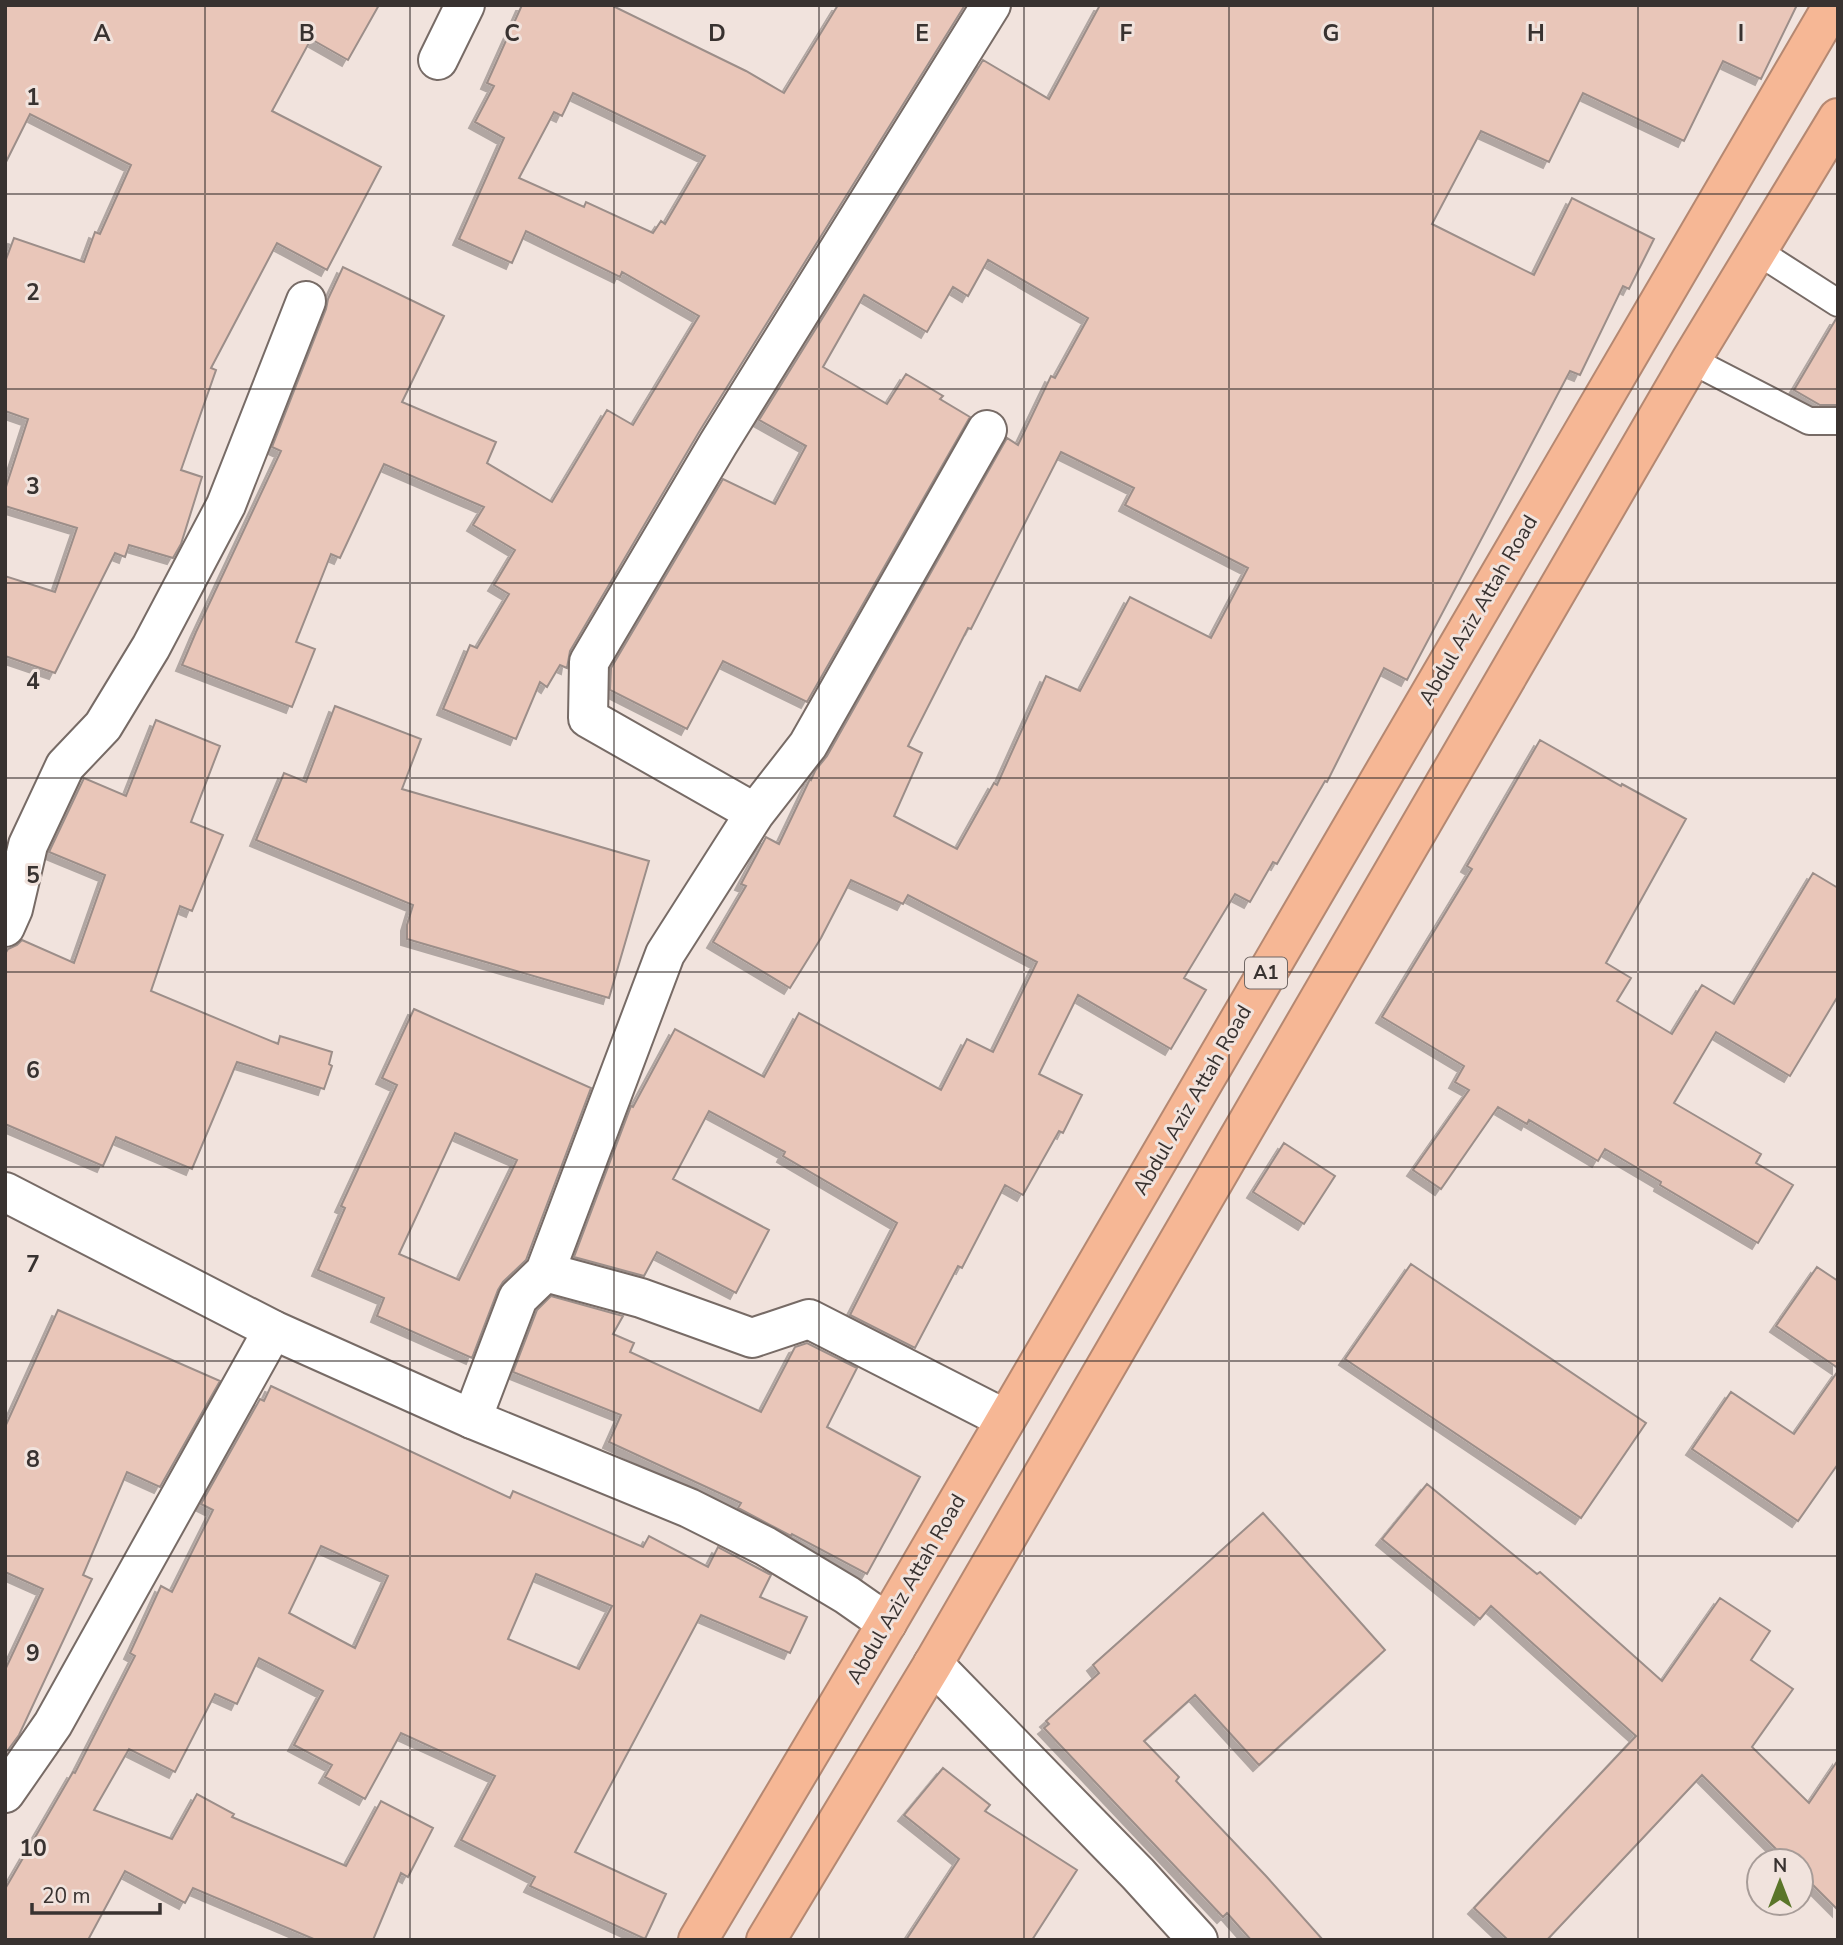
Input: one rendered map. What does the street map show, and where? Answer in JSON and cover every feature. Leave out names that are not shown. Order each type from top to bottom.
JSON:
[{"type":"highway","name":"Abdul Aziz Attah Road","points":[[698,1940],[887,1623],[1832,5]]},
{"type":"highway","points":[[766,1940],[933,1664],[1691,360],[1838,118]]},
{"type":"street","points":[[438,60],[465,5]]},
{"type":"street","points":[[755,813],[588,718],[589,662],[718,444],[991,5]]},
{"type":"street","points":[[5,927],[13,909],[28,845],[65,766],[103,726],[151,646],[226,505],[306,301]]},
{"type":"street","points":[[472,1419],[518,1298],[545,1272],[665,954],[755,813],[808,745],[987,430]]},
{"type":"street","points":[[5,1192],[274,1330],[472,1419],[689,1508],[754,1540],[847,1595],[887,1623]]},
{"type":"street","points":[[545,1272],[641,1298],[752,1338],[809,1319],[1005,1419]]},
{"type":"street","points":[[5,1793],[53,1724],[274,1330]]},
{"type":"street","points":[[933,1664],[1138,1874],[1198,1940]]},
{"type":"lane","points":[[1757,251],[1838,303]]},
{"type":"lane","points":[[1691,360],[1809,421],[1838,421]]},
{"type":"building","points":[[5,5],[379,5],[348,60],[311,39],[272,111],[381,167],[327,270],[277,243],[211,368],[216,370],[181,470],[202,477],[181,544],[173,558],[129,545],[125,557],[115,553],[55,673],[5,656],[5,576],[55,592],[77,528],[5,506],[5,490],[28,419],[5,411],[5,262],[14,238],[84,262],[95,232],[100,234],[131,165],[30,114],[5,164]]},
{"type":"building","points":[[522,5],[611,5],[746,71],[784,93],[838,5],[965,5],[699,432],[570,651],[567,668],[560,665],[547,687],[540,682],[516,739],[443,709],[470,645],[477,648],[509,594],[494,585],[515,550],[473,525],[484,507],[384,464],[340,558],[331,554],[296,642],[315,649],[292,707],[182,665],[281,451],[272,447],[328,299],[343,267],[444,316],[402,402],[496,442],[487,463],[552,502],[607,410],[633,425],[699,316],[622,272],[620,277],[526,231],[512,263],[459,239],[504,138],[475,122],[494,86],[487,83]],"holes":[[[573,93],[705,156],[665,224],[661,221],[653,233],[586,202],[584,207],[519,178],[554,112],[562,116]]]},
{"type":"building","points":[[1100,5],[1797,5],[1761,79],[1723,61],[1684,141],[1583,93],[1549,162],[1481,131],[1432,224],[1534,275],[1572,198],[1654,239],[1629,289],[1623,286],[1580,375],[1570,371],[1407,680],[1384,668],[1327,782],[1325,781],[1277,864],[1273,862],[1250,902],[1235,894],[1184,978],[1206,990],[1171,1049],[1078,995],[1039,1074],[1082,1095],[1063,1133],[1059,1131],[1023,1195],[1005,1185],[962,1268],[958,1266],[915,1348],[850,1315],[897,1223],[783,1156],[785,1152],[709,1111],[673,1179],[769,1230],[736,1293],[657,1252],[644,1276],[574,1257],[631,1106],[633,1107],[675,1029],[764,1077],[799,1013],[941,1090],[967,1039],[993,1052],[1037,962],[908,895],[903,904],[851,880],[821,938],[790,988],[713,942],[746,886],[741,884],[766,837],[779,844],[810,779],[827,756],[1007,438],[1018,445],[1051,376],[1055,378],[1088,318],[988,260],[968,296],[953,287],[927,332],[864,295],[823,367],[887,404],[906,374],[943,396],[940,399],[970,417],[807,702],[723,661],[687,729],[610,690],[611,668],[723,479],[775,504],[806,446],[759,420],[983,60],[1049,99]],"holes":[[[1061,452],[1134,488],[1125,505],[1248,568],[1211,638],[1130,597],[1080,691],[1046,676],[997,785],[994,783],[957,849],[894,816],[922,753],[908,746]]]},
{"type":"building","points":[[1836,319],[1838,405],[1820,405],[1794,390]]},
{"type":"building","points":[[335,706],[421,739],[402,789],[649,861],[609,998],[407,939],[407,925],[413,905],[256,840],[284,773],[306,782]]},
{"type":"building","points":[[156,720],[220,746],[191,822],[223,835],[192,911],[180,906],[151,991],[278,1044],[280,1036],[332,1052],[329,1064],[332,1066],[324,1089],[237,1062],[192,1169],[116,1137],[103,1166],[5,1124],[5,954],[22,940],[74,963],[105,875],[49,852],[84,778],[126,796]]},
{"type":"building","points":[[1540,740],[1686,819],[1606,963],[1631,978],[1617,1001],[1672,1034],[1702,985],[1734,1004],[1813,873],[1838,888],[1838,996],[1790,1076],[1716,1032],[1674,1103],[1761,1154],[1756,1163],[1793,1185],[1758,1243],[1605,1149],[1598,1161],[1529,1120],[1527,1124],[1498,1107],[1441,1189],[1413,1170],[1469,1090],[1455,1082],[1464,1066],[1382,1017],[1472,869],[1467,866]]},
{"type":"building","points":[[414,1009],[591,1088],[526,1260],[498,1290],[472,1358],[377,1316],[384,1298],[318,1270],[345,1208],[341,1206],[397,1085],[382,1078]],"holes":[[[455,1133],[517,1160],[459,1280],[399,1254]]]},
{"type":"building","points":[[1284,1143],[1335,1176],[1304,1224],[1253,1192]]},
{"type":"building","points":[[1411,1264],[1646,1423],[1581,1518],[1345,1359]]},
{"type":"building","points":[[1817,1267],[1838,1281],[1838,1368],[1776,1326]]},
{"type":"building","points":[[551,1296],[623,1316],[613,1334],[634,1343],[630,1352],[761,1412],[795,1347],[807,1343],[857,1368],[827,1427],[920,1477],[867,1574],[738,1508],[741,1503],[609,1442],[621,1415],[513,1372],[537,1310]]},
{"type":"building","points":[[58,1310],[220,1381],[160,1487],[127,1472],[83,1575],[92,1579],[19,1735],[5,1754],[5,1670],[43,1589],[5,1572],[5,1427]]},
{"type":"building","points":[[1838,1371],[1838,1464],[1798,1521],[1692,1449],[1731,1392],[1794,1434]]},
{"type":"building","points":[[271,1386],[510,1498],[513,1491],[643,1547],[649,1536],[708,1567],[718,1547],[771,1575],[760,1597],[807,1617],[790,1653],[701,1615],[575,1852],[666,1894],[645,1939],[530,1886],[535,1877],[461,1840],[495,1776],[401,1733],[365,1799],[325,1777],[332,1765],[294,1745],[323,1691],[259,1658],[237,1704],[215,1694],[175,1772],[129,1749],[94,1810],[172,1839],[197,1794],[234,1814],[232,1817],[346,1866],[381,1801],[433,1828],[408,1877],[401,1873],[373,1940],[316,1940],[193,1888],[185,1903],[125,1871],[88,1940],[5,1940],[5,1889],[73,1772],[75,1773],[135,1656],[130,1653],[161,1586],[172,1592],[213,1510],[201,1504],[260,1399],[264,1401]],"holes":[[[321,1546],[388,1576],[355,1648],[289,1613]],[[536,1574],[612,1606],[579,1669],[508,1639]]]},
{"type":"building","points":[[1427,1484],[1537,1574],[1540,1572],[1662,1681],[1720,1598],[1770,1631],[1751,1660],[1793,1689],[1752,1747],[1809,1803],[1838,1760],[1838,1910],[1815,1887],[1815,1847],[1774,1847],[1702,1775],[1547,1940],[1508,1940],[1474,1908],[1636,1736],[1491,1606],[1480,1619],[1382,1539]]},
{"type":"building","points":[[1263,1513],[1385,1650],[1259,1765],[1195,1695],[1144,1741],[1179,1777],[1176,1781],[1323,1940],[1251,1940],[1227,1913],[1223,1917],[1044,1728],[1049,1724],[1046,1721],[1099,1673],[1093,1665]]},
{"type":"building","points":[[943,1768],[990,1805],[985,1811],[1077,1870],[1032,1940],[906,1940],[959,1859],[904,1815]]}]
